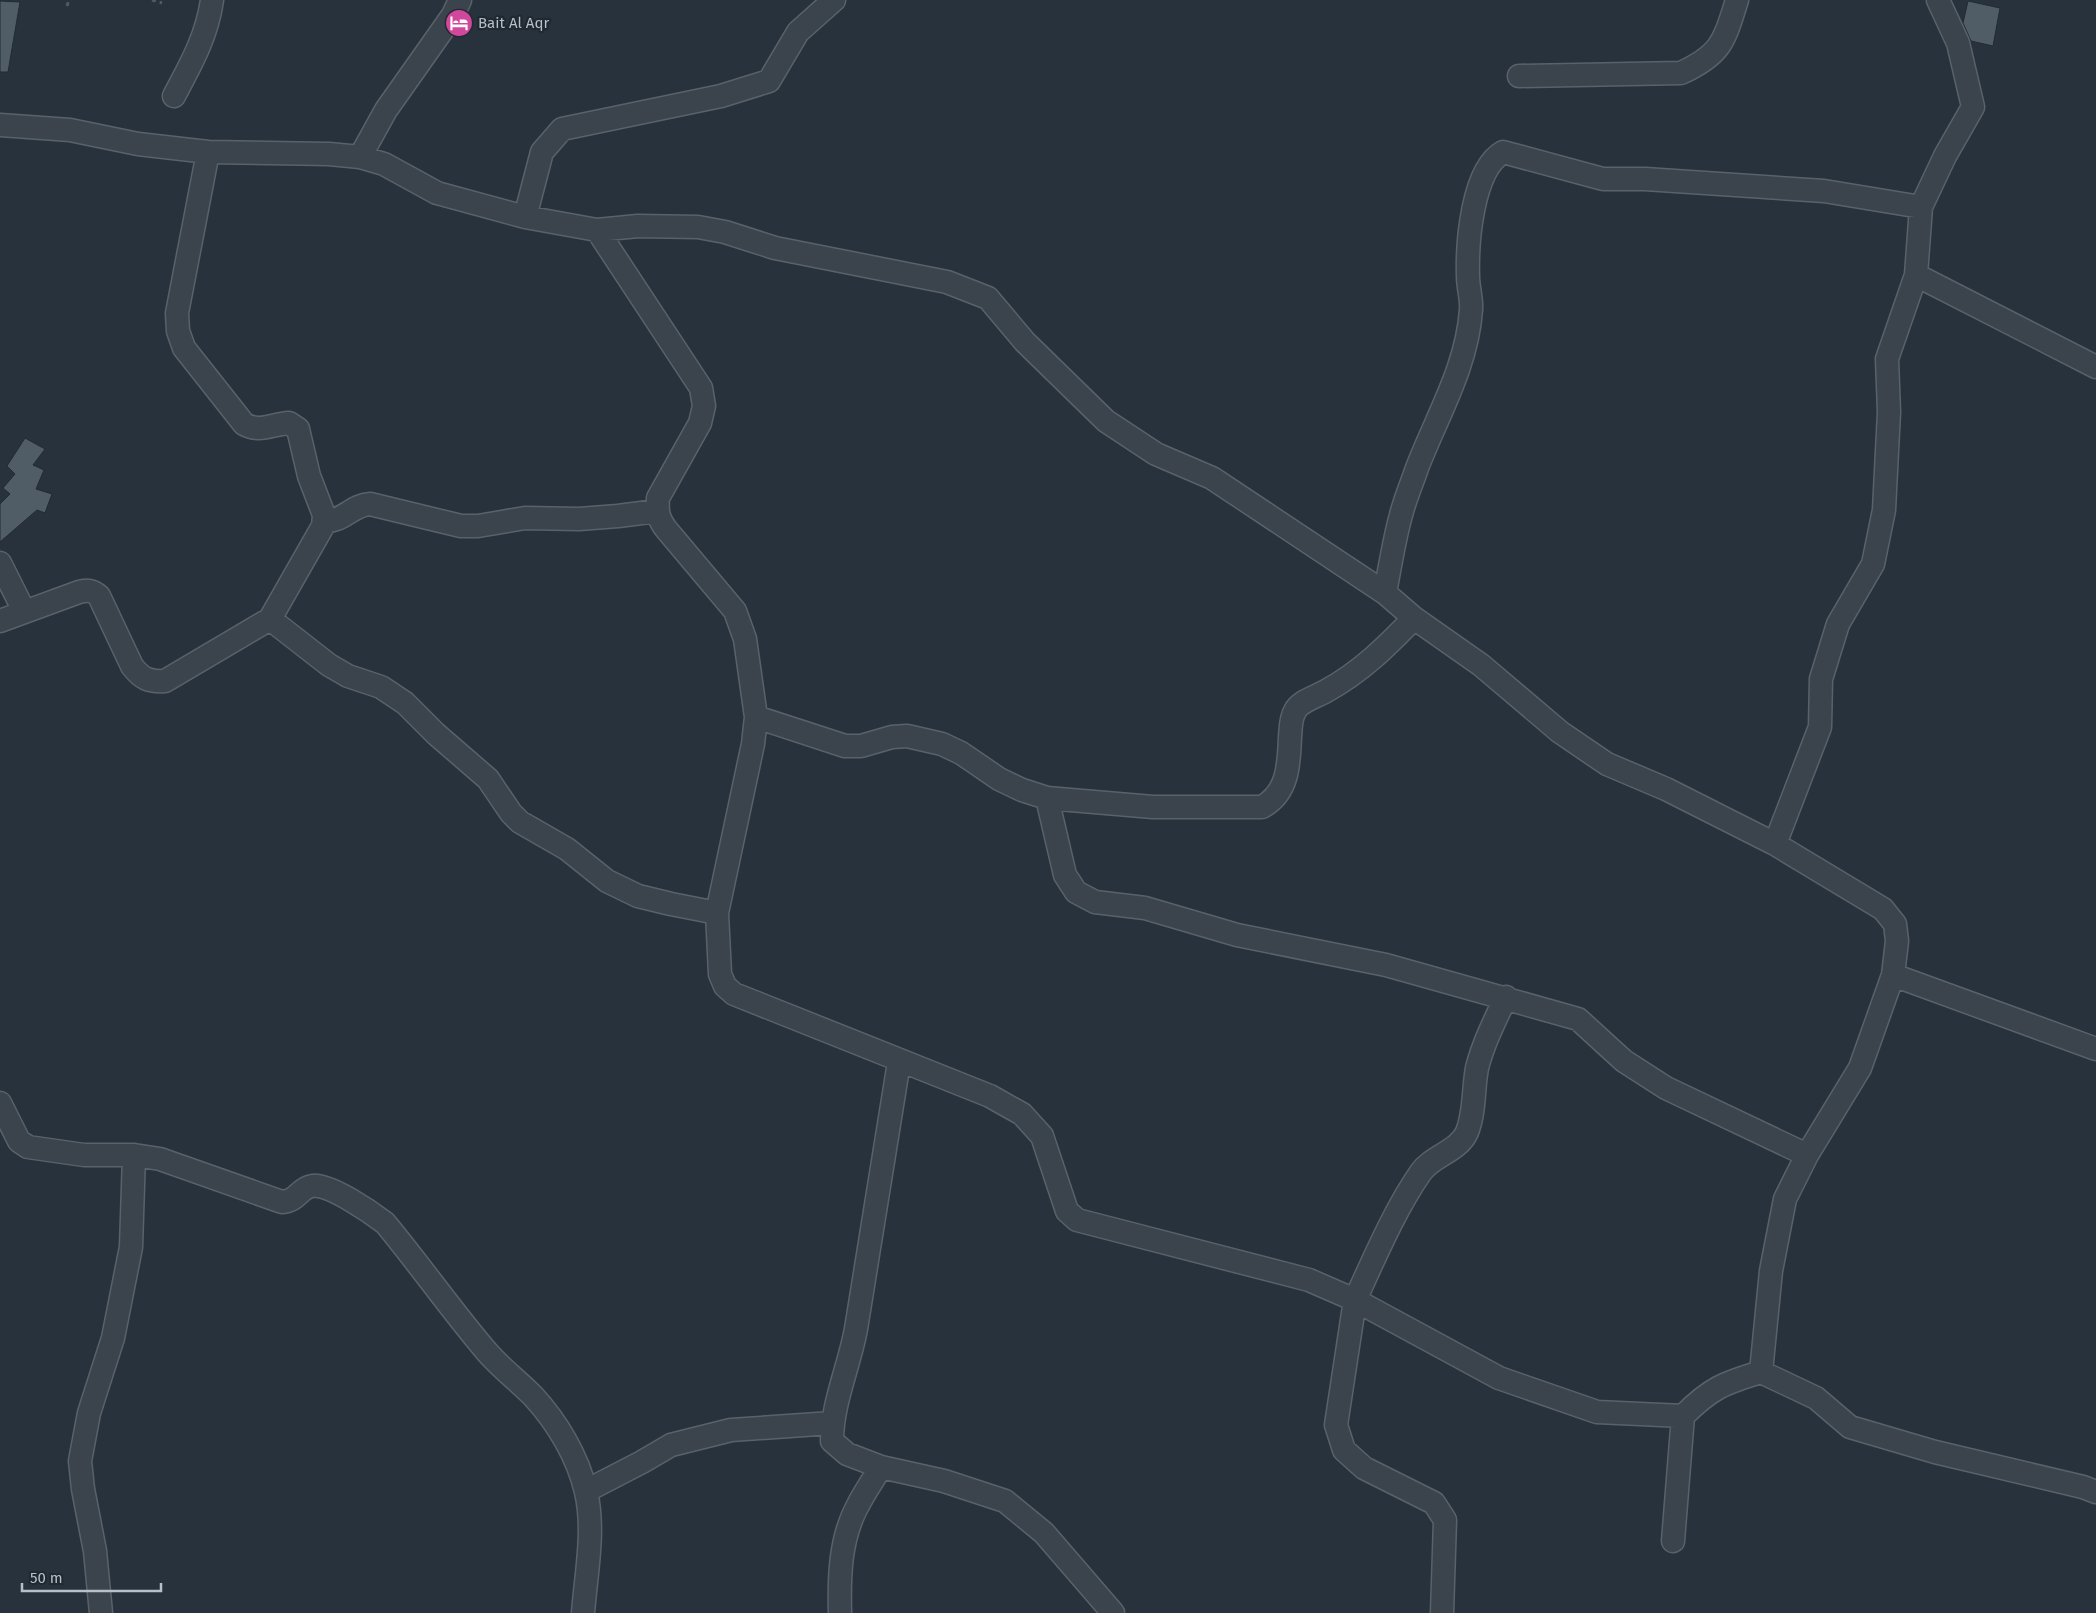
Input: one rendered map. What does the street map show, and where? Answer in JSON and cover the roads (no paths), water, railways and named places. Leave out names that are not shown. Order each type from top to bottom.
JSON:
[{"type":"street","points":[[174,96],[198,51],[209,20],[212,0]]},
{"type":"street","points":[[360,157],[386,110],[453,15],[460,0]]},
{"type":"street","points":[[525,217],[542,152],[562,129],[721,96],[769,81],[798,32],[834,0]]},
{"type":"street","points":[[1519,76],[1681,73],[1702,63],[1724,41],[1737,0]]},
{"type":"street","points":[[1775,844],[1820,727],[1821,679],[1838,624],[1874,564],[1884,510],[1889,412],[1887,359],[1916,275],[1921,207],[1945,156],[1973,107],[1958,43],[1938,0]]},
{"type":"street","points":[[0,125],[70,130],[138,144],[208,152],[329,154],[360,157],[384,164],[437,193],[525,217],[597,230],[638,226],[698,227],[724,232],[775,248],[947,282],[988,298],[1025,342],[1106,421],[1156,454],[1212,478],[1385,593],[1414,618],[1481,665],[1560,732],[1607,764],[1666,789],[1775,844],[1883,909],[1894,924],[1896,932],[1897,941],[1893,975],[1860,1068],[1807,1155],[1785,1199],[1771,1271],[1761,1372]]},
{"type":"street","points":[[0,621],[86,590],[93,591],[99,596],[132,666],[140,676],[152,682],[165,681],[270,618],[325,521],[309,476],[298,429],[289,423],[259,429],[251,428],[244,424],[184,348],[178,331],[177,313],[208,152]]},
{"type":"street","points":[[1385,593],[1401,514],[1418,467],[1448,398],[1466,347],[1471,308],[1468,276],[1471,224],[1480,184],[1488,166],[1496,157],[1503,152],[1603,179],[1645,179],[1824,191],[1921,207]]},
{"type":"street","points":[[597,230],[701,388],[704,406],[700,423],[658,498],[657,511],[660,521],[666,529],[735,611],[745,639],[756,717],[753,744],[717,913],[720,974],[725,986],[734,994],[900,1062],[990,1096],[1022,1114],[1042,1136],[1067,1212],[1077,1220],[1309,1280],[1355,1300],[1499,1378],[1597,1412],[1683,1416]]},
{"type":"street","points":[[1916,275],[2096,367]]},
{"type":"street","points":[[325,521],[338,520],[359,506],[370,504],[462,526],[478,526],[525,518],[580,519],[657,511]]},
{"type":"street","points":[[0,563],[24,611]]},
{"type":"street","points":[[270,618],[329,665],[348,676],[381,687],[406,703],[436,734],[488,778],[511,813],[520,822],[567,849],[607,881],[638,896],[717,913]]},
{"type":"street","points":[[756,717],[846,746],[862,746],[892,737],[907,736],[942,744],[960,752],[998,778],[1022,790],[1047,798],[1153,807],[1249,808],[1273,801],[1281,791],[1285,779],[1291,724],[1295,710],[1300,704],[1329,690],[1371,661],[1414,618]]},
{"type":"street","points":[[1047,798],[1065,875],[1076,892],[1095,902],[1146,908],[1237,935],[1386,964],[1578,1019],[1624,1061],[1666,1088],[1807,1155]]},
{"type":"street","points":[[1893,975],[2096,1050]]},
{"type":"street","points":[[1442,1613],[1445,1520],[1434,1503],[1364,1468],[1344,1450],[1336,1426],[1355,1300],[1385,1235],[1422,1170],[1451,1150],[1467,1133],[1475,1093],[1477,1068],[1492,1025],[1506,998]]},
{"type":"street","points":[[900,1062],[877,1191],[856,1332],[832,1423],[832,1441],[848,1454],[881,1467],[944,1481],[1005,1501],[1044,1533],[1113,1613]]},
{"type":"street","points":[[0,1103],[19,1141],[28,1147],[84,1155],[134,1155],[160,1159],[282,1202],[290,1201],[306,1188],[317,1186],[369,1210],[390,1229],[488,1353],[532,1395],[550,1417],[565,1440],[586,1491],[590,1518],[583,1613]]},
{"type":"street","points":[[101,1613],[80,1461],[89,1413],[113,1338],[131,1247],[134,1155]]},
{"type":"street","points":[[1673,1541],[1683,1416],[1702,1397],[1725,1383],[1761,1372],[1816,1398],[1850,1427],[1935,1452],[2096,1492]]},
{"type":"street","points":[[586,1491],[642,1462],[671,1444],[731,1430],[832,1423]]},
{"type":"street","points":[[840,1613],[839,1584],[844,1542],[856,1508],[881,1467]]},
{"type":"place","name":"Bait Al Aqr","points":[[459,23]]}]
